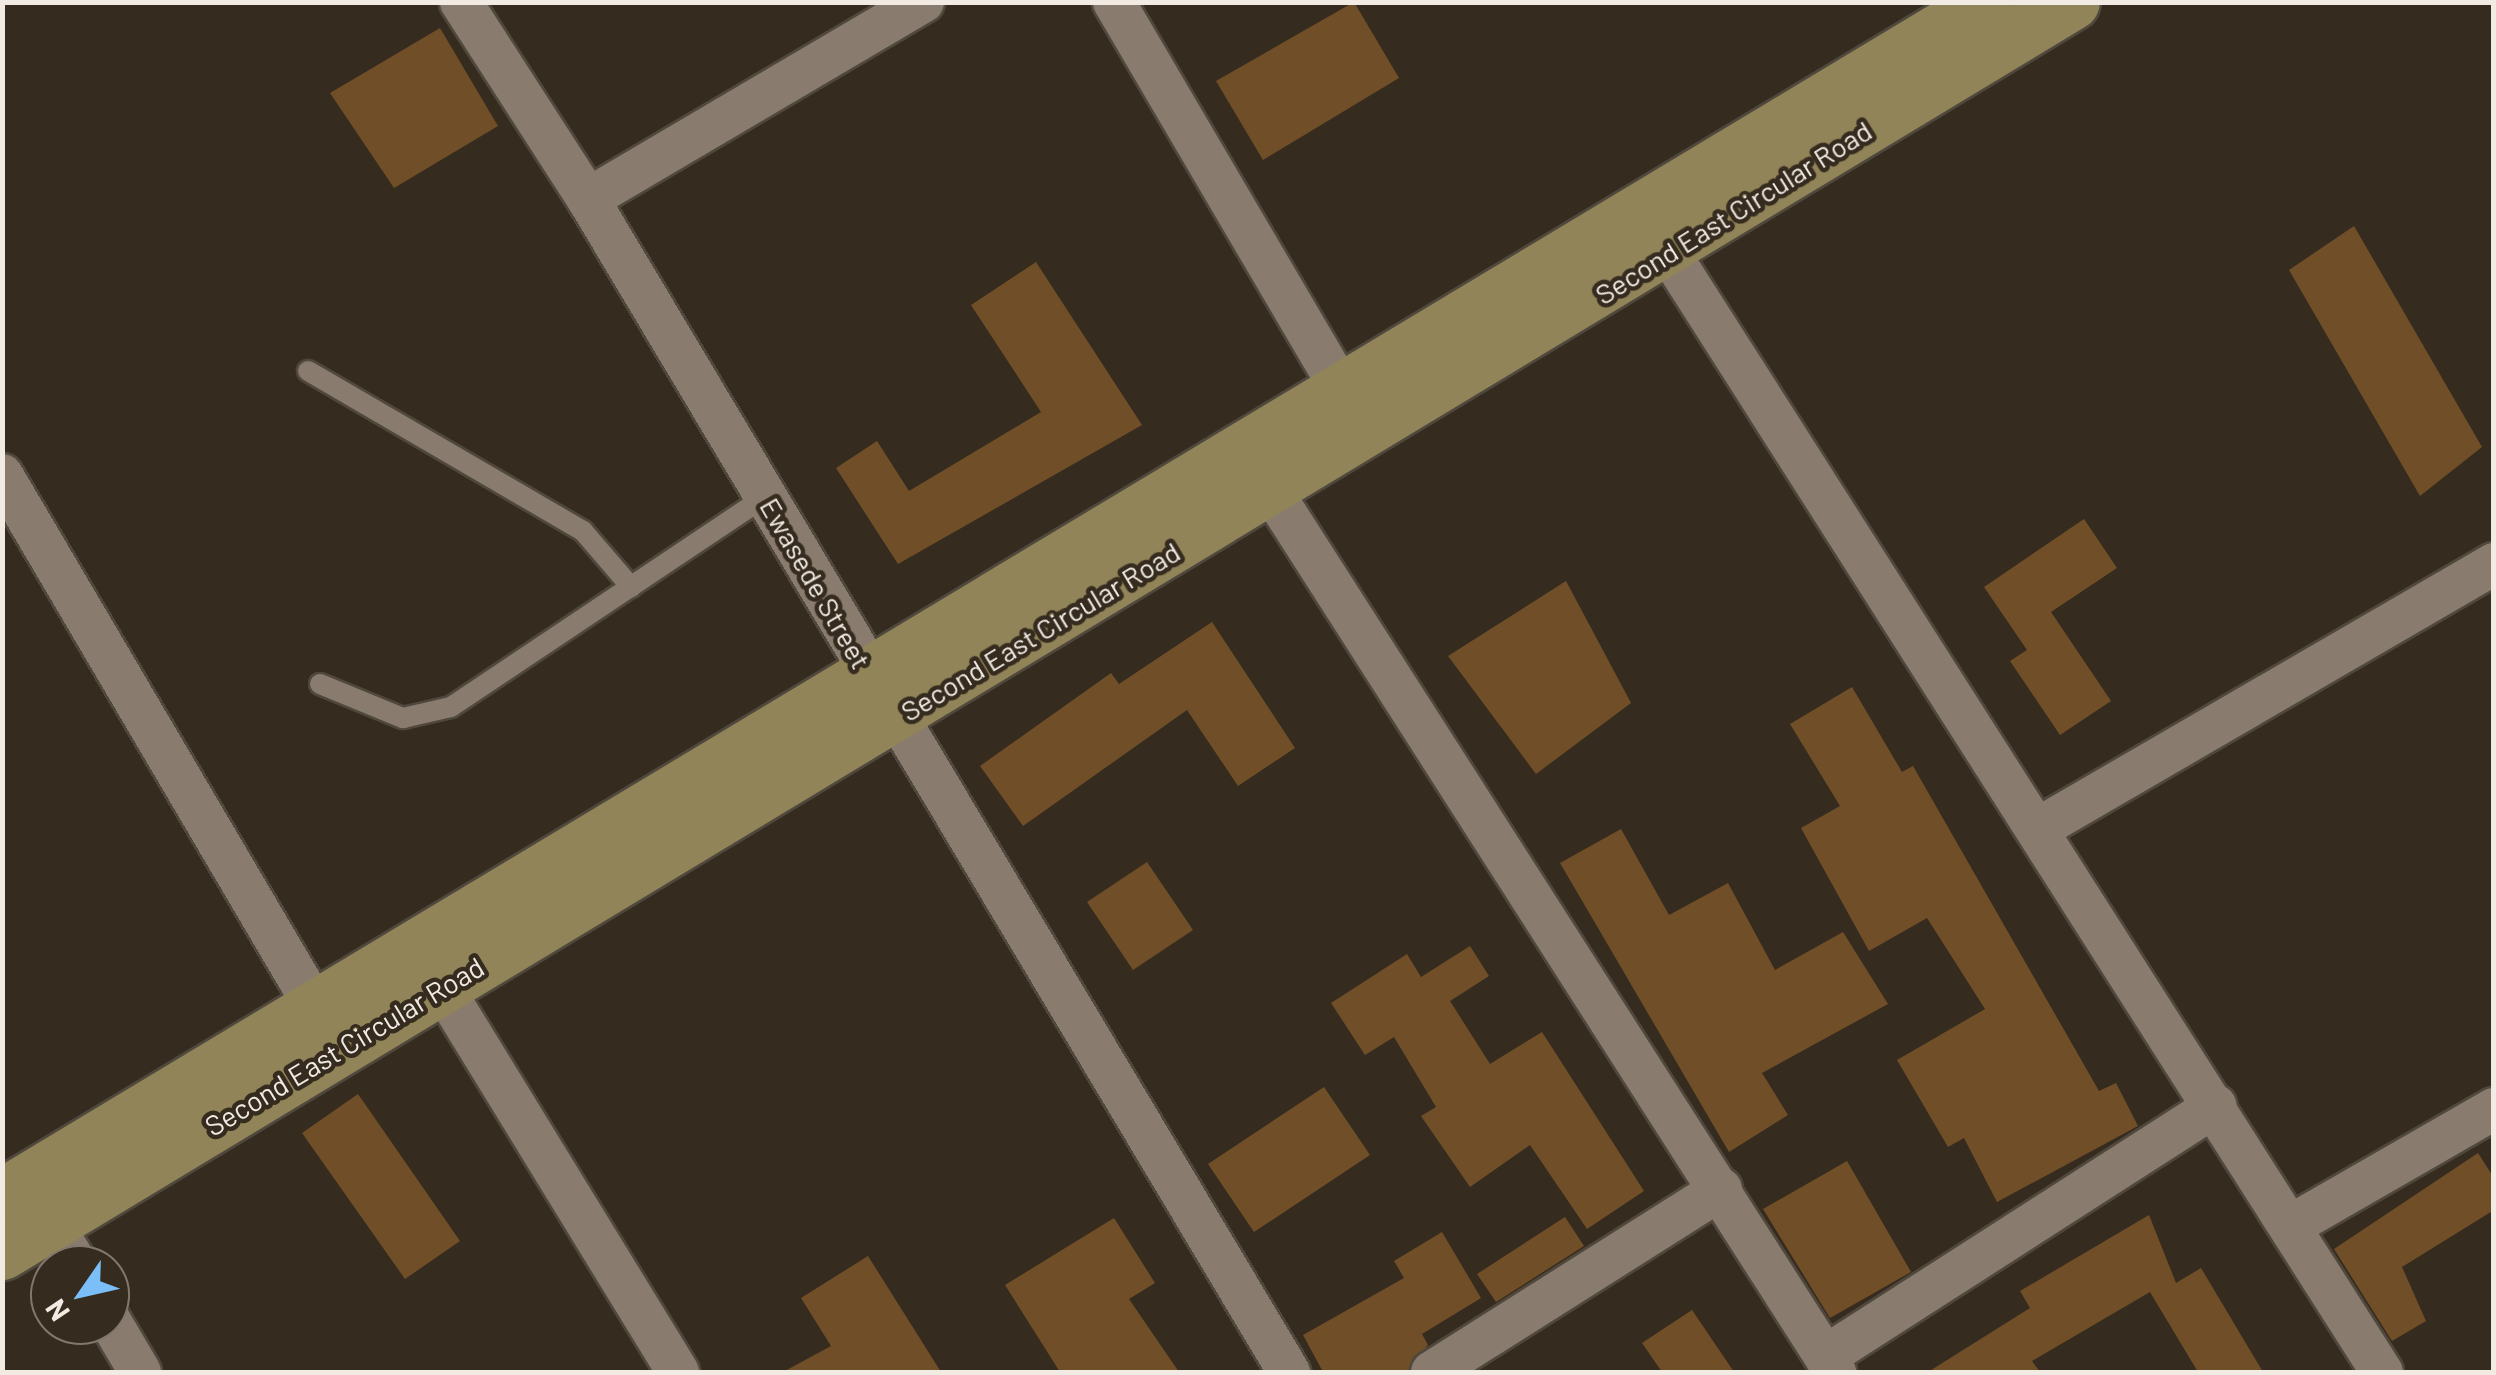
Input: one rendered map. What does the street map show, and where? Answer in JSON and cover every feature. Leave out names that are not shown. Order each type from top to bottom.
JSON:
[{"type":"main road","name":"Second East Circular Road","points":[[2,1252],[64,1244],[442,987],[1343,392],[1987,2]]},
{"type":"main road","name":"Second East Circular Road","points":[[2,1196],[317,1010],[880,697],[1272,492],[1670,253],[2072,2]]},
{"type":"street","name":"Ewasede Street","points":[[461,2],[588,199],[766,496],[880,697],[1289,1372]]},
{"type":"street","points":[[588,199],[879,14],[923,2]]},
{"type":"street","points":[[1116,3],[1343,392]]},
{"type":"street","points":[[1670,253],[2041,827],[2382,1372]]},
{"type":"street","points":[[2,475],[317,1010]]},
{"type":"street","points":[[1272,492],[1721,1188],[1830,1364],[2216,1106]]},
{"type":"street","points":[[2041,827],[2494,564]]},
{"type":"street","points":[[442,987],[678,1372]]},
{"type":"street","points":[[2292,1225],[2494,1108]]},
{"type":"street","points":[[1432,1372],[1721,1188]]},
{"type":"street","points":[[124,1345],[140,1372]]},
{"type":"lane","points":[[308,371],[582,531],[631,586]]},
{"type":"lane","points":[[320,684],[425,718],[766,496]]},
{"type":"building","points":[[1354,2],[1399,78],[1263,160],[1216,81]]},
{"type":"building","points":[[440,28],[498,126],[394,188],[330,93]]},
{"type":"building","points":[[2354,226],[2482,447],[2420,496],[2289,270]]},
{"type":"building","points":[[1036,262],[1142,425],[898,564],[836,468],[877,441],[909,491],[1041,412],[971,305]]},
{"type":"building","points":[[2084,519],[2117,568],[2051,612],[2111,701],[2060,735],[2010,661],[2027,650],[1984,587]]},
{"type":"building","points":[[1566,581],[1631,703],[1536,774],[1448,656]]},
{"type":"building","points":[[1212,622],[1295,748],[1238,786],[1187,710],[1023,826],[980,766],[1111,673],[1119,684]]},
{"type":"building","points":[[1852,687],[1902,772],[1913,766],[2099,1091],[2116,1083],[2138,1126],[1997,1202],[1964,1138],[1948,1147],[1897,1060],[1985,1009],[1927,918],[1869,951],[1801,828],[1840,806],[1790,724]]},
{"type":"building","points":[[1621,829],[1669,915],[1728,883],[1775,970],[1843,932],[1888,1004],[1762,1073],[1788,1115],[1729,1152],[1560,863]]},
{"type":"building","points":[[1147,862],[1193,930],[1133,970],[1087,902]]},
{"type":"building","points":[[1470,946],[1489,976],[1450,1001],[1490,1064],[1542,1032],[1644,1191],[1587,1229],[1530,1145],[1470,1187],[1421,1116],[1436,1107],[1394,1037],[1365,1055],[1331,1003],[1407,954],[1421,977]]},
{"type":"building","points":[[1324,1087],[1370,1155],[1254,1232],[1208,1164]]},
{"type":"building","points":[[358,1094],[460,1241],[405,1279],[302,1133]]},
{"type":"building","points":[[2478,1153],[2494,1178],[2494,1210],[2402,1267],[2426,1321],[2392,1341],[2334,1249]]},
{"type":"building","points":[[1847,1161],[1911,1272],[1830,1318],[1763,1209]]},
{"type":"building","points":[[2149,1215],[2176,1283],[2201,1268],[2263,1372],[2198,1372],[2150,1292],[2032,1361],[2040,1372],[1928,1372],[2030,1308],[2020,1291]]},
{"type":"building","points":[[1565,1217],[1584,1246],[1496,1302],[1477,1274]]},
{"type":"building","points":[[1114,1218],[1155,1283],[1129,1299],[1179,1372],[1060,1372],[1005,1285]]},
{"type":"building","points":[[1442,1232],[1481,1298],[1422,1334],[1428,1345],[1407,1372],[1323,1372],[1303,1335],[1404,1278],[1394,1261]]},
{"type":"building","points":[[868,1256],[941,1372],[783,1372],[831,1346],[801,1298]]},
{"type":"building","points":[[1692,1310],[1734,1372],[1662,1372],[1642,1343]]}]
